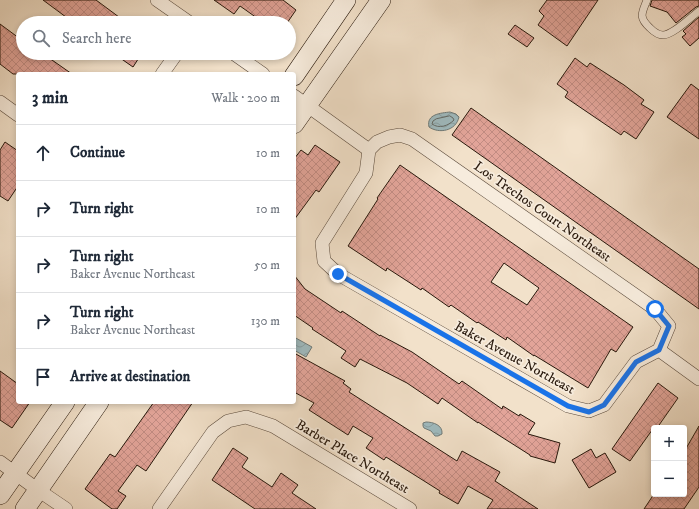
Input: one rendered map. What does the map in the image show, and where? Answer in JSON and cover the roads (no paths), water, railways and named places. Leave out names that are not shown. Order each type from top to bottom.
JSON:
[{"type":"street","points":[[158,0],[180,16]]},
{"type":"street","points":[[296,73],[346,0]]},
{"type":"street","points":[[296,116],[300,101],[381,0]]},
{"type":"street","points":[[163,72],[172,60]]},
{"type":"street","points":[[243,60],[260,72]]},
{"type":"street","points":[[300,101],[369,150]]},
{"type":"street","points":[[0,102],[16,114]]},
{"type":"street","name":"Los Trechos Court Northeast","points":[[369,150],[377,142],[389,137],[400,135],[412,139],[655,309],[669,326],[659,350]]},
{"type":"street","name":"Baker Avenue Northeast","points":[[369,150],[366,173],[322,243],[324,261],[338,274],[568,406],[589,412],[604,405],[636,362],[659,350]]},
{"type":"street","points":[[659,350],[699,378]]},
{"type":"street","points":[[0,495],[64,404]]},
{"type":"street","points":[[24,509],[98,404]]},
{"type":"street","name":"Barber Place Northeast","points":[[159,509],[213,432],[228,421],[246,417],[273,426],[410,509]]},
{"type":"street","points":[[0,462],[66,509]]},
{"type":"lane","points":[[647,0],[642,15],[644,23],[655,32],[664,35],[677,29],[699,11]]},
{"type":"water","points":[[450,112],[459,117],[457,122],[451,128],[442,131],[429,127],[430,119],[432,117]]},
{"type":"water","points":[[296,338],[312,347],[306,357],[296,351]]},
{"type":"water","points":[[423,423],[434,423],[439,426],[442,434],[435,436],[431,431],[424,428]]}]
